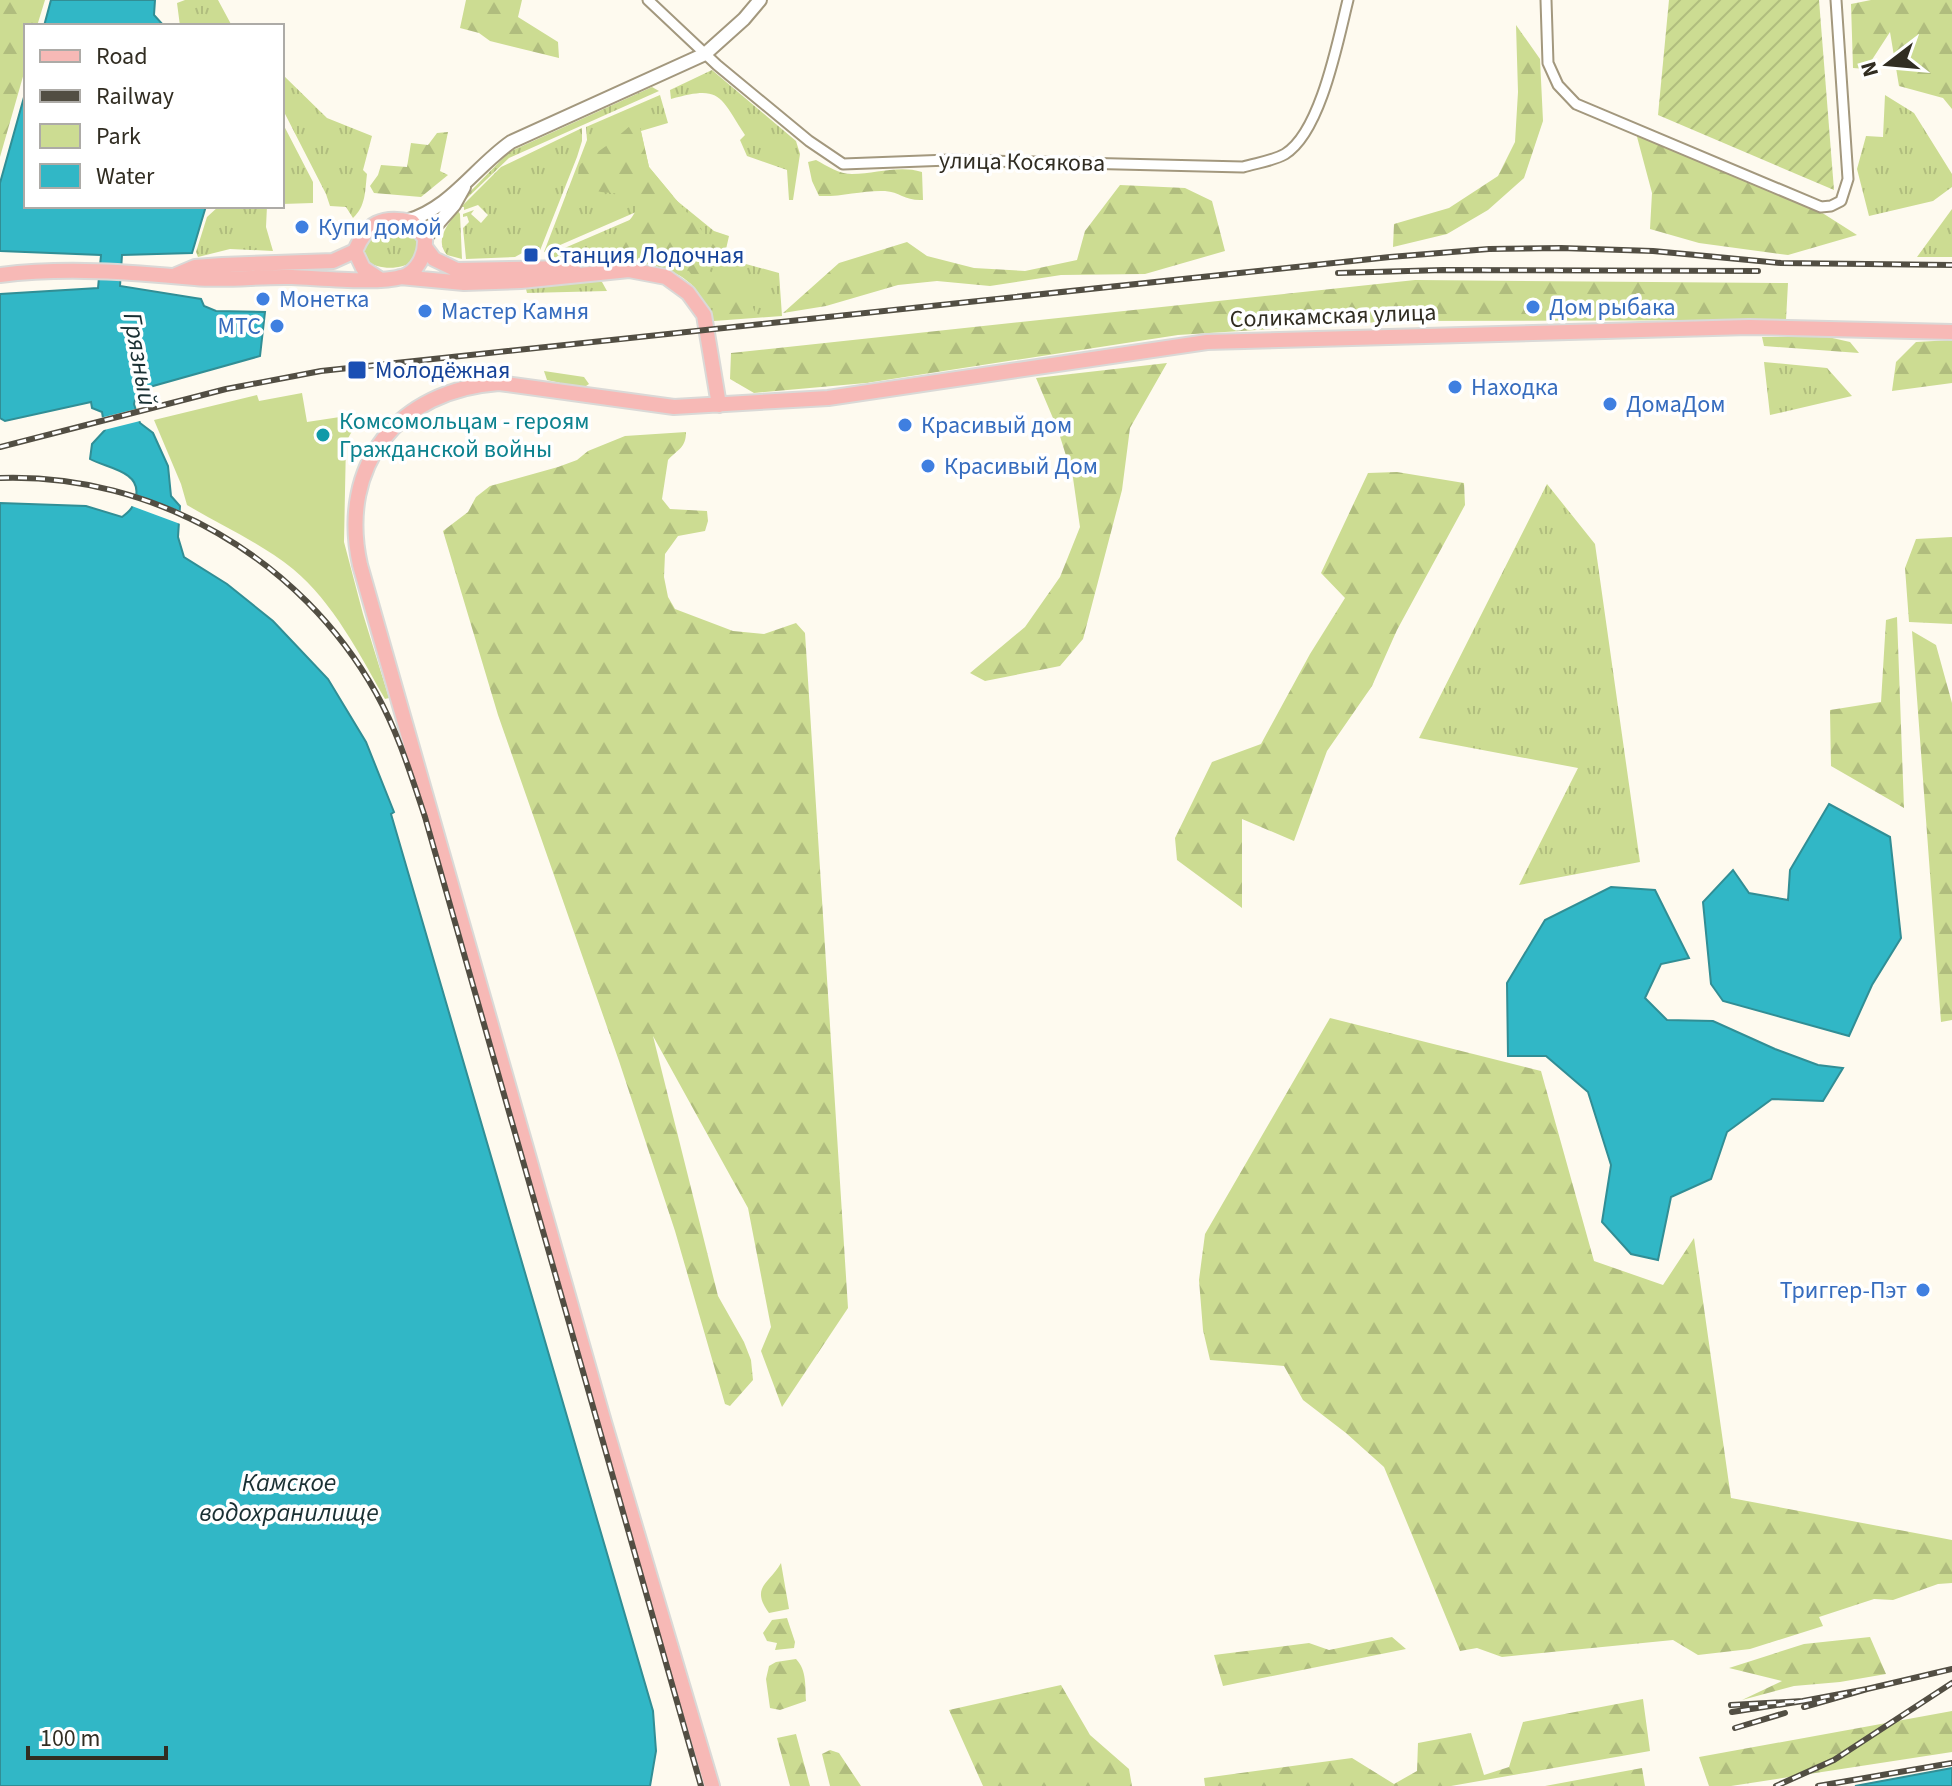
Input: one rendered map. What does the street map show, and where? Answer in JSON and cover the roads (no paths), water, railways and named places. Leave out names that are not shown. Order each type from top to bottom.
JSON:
[{"type":"main road","points":[[175,275],[195,267],[333,261],[355,251],[369,227],[384,221],[406,221],[417,226],[434,259],[457,270],[575,268],[601,271]]},
{"type":"main road","points":[[400,277],[414,269],[424,255],[425,243]]},
{"type":"main road","points":[[355,251],[363,268],[378,278]]},
{"type":"main road","points":[[0,275],[89,271],[208,278],[400,277],[464,283],[518,281],[601,271],[629,270],[657,274],[682,287],[696,301],[707,323],[719,405]]},
{"type":"main road","name":"Соликамская улица","points":[[712,1786],[604,1422],[360,565],[354,518],[360,483],[385,434],[420,406],[471,386],[516,384],[651,405],[719,405],[828,398],[1207,342],[1749,327],[1952,332]]},
{"type":"street","name":"улица Косякова","points":[[648,0],[705,54],[809,141],[843,164],[949,160],[1243,167],[1283,156],[1296,146],[1309,128],[1329,74],[1348,0]]},
{"type":"street","points":[[406,221],[434,211],[492,155],[511,142],[705,54],[760,0]]},
{"type":"street","points":[[1546,0],[1548,63],[1558,85],[1576,104],[1821,207],[1841,201],[1848,179],[1836,0]]},
{"type":"street","points":[[425,243],[468,181]]},
{"type":"water","points":[[51,0],[155,0],[154,15],[162,24],[45,24]]},
{"type":"water","name":"Камское водохранилище","points":[[24,97],[24,208],[205,208],[192,253],[122,255],[120,286],[201,299],[204,306],[216,311],[265,312],[260,356],[146,388],[137,393],[134,404],[140,423],[153,433],[168,466],[171,496],[180,506],[178,537],[184,557],[227,584],[273,621],[328,679],[366,742],[394,812],[391,814],[653,1711],[656,1751],[650,1786],[0,1786],[0,503],[86,506],[122,517],[134,503],[136,488],[128,476],[90,459],[92,444],[105,430],[102,412],[92,408],[91,402],[5,421],[0,418],[0,294],[98,288],[101,255],[0,251],[0,183]]},
{"type":"water","points":[[1829,804],[1890,837],[1901,938],[1872,985],[1849,1036],[1723,1001],[1711,984],[1703,902],[1733,870],[1749,893],[1788,900],[1790,870]]},
{"type":"water","points":[[1611,887],[1655,890],[1689,958],[1661,964],[1645,998],[1667,1020],[1713,1021],[1818,1065],[1843,1068],[1823,1101],[1772,1099],[1727,1132],[1711,1179],[1671,1197],[1658,1260],[1631,1254],[1602,1222],[1611,1165],[1588,1092],[1546,1056],[1508,1056],[1507,983],[1545,920]]},
{"type":"water","points":[[1952,1768],[1952,1786],[1855,1786]]},
{"type":"railway","points":[[0,447],[226,389],[321,371],[1390,257],[1489,249],[1561,248],[1653,251],[1781,263],[1952,265]]},
{"type":"railway","points":[[1338,273],[1443,270],[1758,271]]},
{"type":"railway","points":[[0,478],[58,480],[114,491],[167,508],[218,533],[265,565],[307,602],[345,645],[376,693],[397,738],[425,817],[701,1786]]},
{"type":"railway","points":[[1867,1689],[1952,1669]]},
{"type":"railway","points":[[1776,1786],[1834,1760],[1952,1683]]},
{"type":"railway","points":[[1803,1701],[1867,1689],[1804,1707]]},
{"type":"railway","points":[[1731,1705],[1803,1701],[1732,1712]]},
{"type":"railway","points":[[1735,1728],[1785,1713]]},
{"type":"railway","points":[[1818,1786],[1952,1763]]},
{"type":"place","name":"Купи домой","points":[[302,227]]},
{"type":"place","name":"Станция Лодочная","points":[[531,255]]},
{"type":"place","name":"Монетка","points":[[263,299]]},
{"type":"place","name":"Дом рыбака","points":[[1533,307]]},
{"type":"place","name":"Мастер Камня","points":[[425,311]]},
{"type":"place","name":"МТС","points":[[277,326]]},
{"type":"place","name":"Молодёжная","points":[[357,370]]},
{"type":"place","name":"Находка","points":[[1455,387]]},
{"type":"place","name":"ДомаДом","points":[[1610,404]]},
{"type":"place","name":"Красивый дом","points":[[905,425]]},
{"type":"place","name":"Комсомольцам - героям Гражданской войны","points":[[323,435]]},
{"type":"place","name":"Красивый Дом","points":[[928,466]]},
{"type":"place","name":"Триггер-Пэт","points":[[1923,1290]]},
{"type":"water label","name":"Грязный","points":[[140,359]]}]
